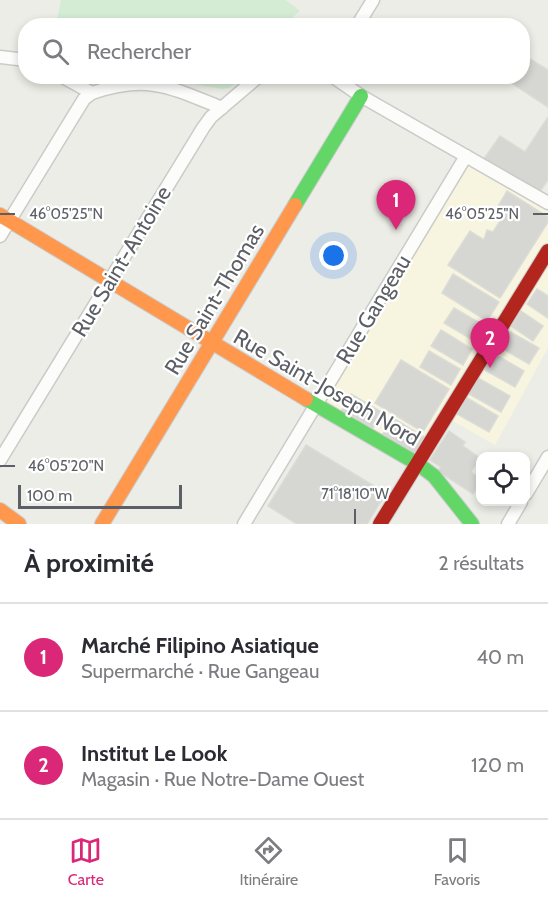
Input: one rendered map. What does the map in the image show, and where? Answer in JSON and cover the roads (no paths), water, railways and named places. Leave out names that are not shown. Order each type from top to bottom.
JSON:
[{"type":"street","points":[[362,18],[373,0]]},
{"type":"street","points":[[0,57],[18,59]]},
{"type":"street","points":[[76,84],[93,93]]},
{"type":"street","points":[[0,236],[5,218],[84,99],[93,93],[125,84]]},
{"type":"street","points":[[154,84],[179,90],[222,108]]},
{"type":"street","name":"Rue Saint-Antoine","points":[[0,460],[203,128],[211,117],[250,84]]},
{"type":"street","points":[[344,84],[548,203]]},
{"type":"street","name":"Rue Saint-Thomas","points":[[102,524],[361,96]]},
{"type":"street","name":"Rue Gangeau","points":[[244,524],[466,156]]},
{"type":"street","name":"Rue Saint-Joseph Nord","points":[[5,218],[211,343],[418,464],[434,476],[472,524]]},
{"type":"street","points":[[380,524],[548,251]]},
{"type":"street","points":[[530,487],[548,457]]},
{"type":"street","points":[[508,524],[518,506]]},
{"type":"street","points":[[0,510],[19,524]]},
{"type":"place","name":"Marché Filipino Asiatique","points":[[396,230]]},
{"type":"place","name":"Institut Le Look","points":[[490,368]]}]
